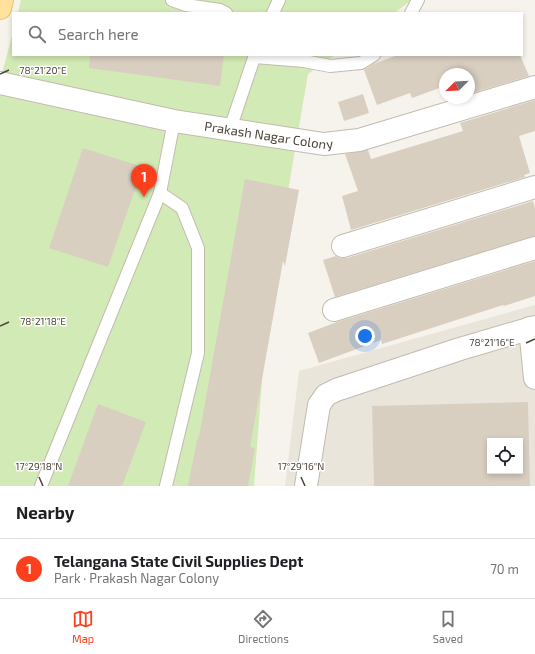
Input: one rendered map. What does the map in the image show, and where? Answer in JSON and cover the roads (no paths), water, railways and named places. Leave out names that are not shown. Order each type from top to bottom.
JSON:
[{"type":"main road","points":[[0,8],[2,0]]},
{"type":"street","name":"Prakash Nagar Colony","points":[[0,83],[174,121],[324,144],[359,140],[535,87]]},
{"type":"street","points":[[342,246],[535,188]]},
{"type":"street","points":[[334,310],[535,248]]},
{"type":"street","points":[[306,486],[319,405],[326,395],[336,390],[460,349],[532,328],[535,378]]},
{"type":"lane","points":[[172,0],[186,5],[220,10],[224,12]]},
{"type":"lane","points":[[273,12],[278,0]]},
{"type":"lane","points":[[412,12],[418,0]]},
{"type":"lane","points":[[230,129],[254,56],[304,61],[330,66],[361,63],[372,56]]},
{"type":"lane","points":[[41,486],[160,194],[174,121]]},
{"type":"lane","points":[[160,194],[182,208],[198,248],[198,353],[166,486]]},
{"type":"place","name":"Telangana State Civil Supplies Dept","points":[[144,197]]}]
